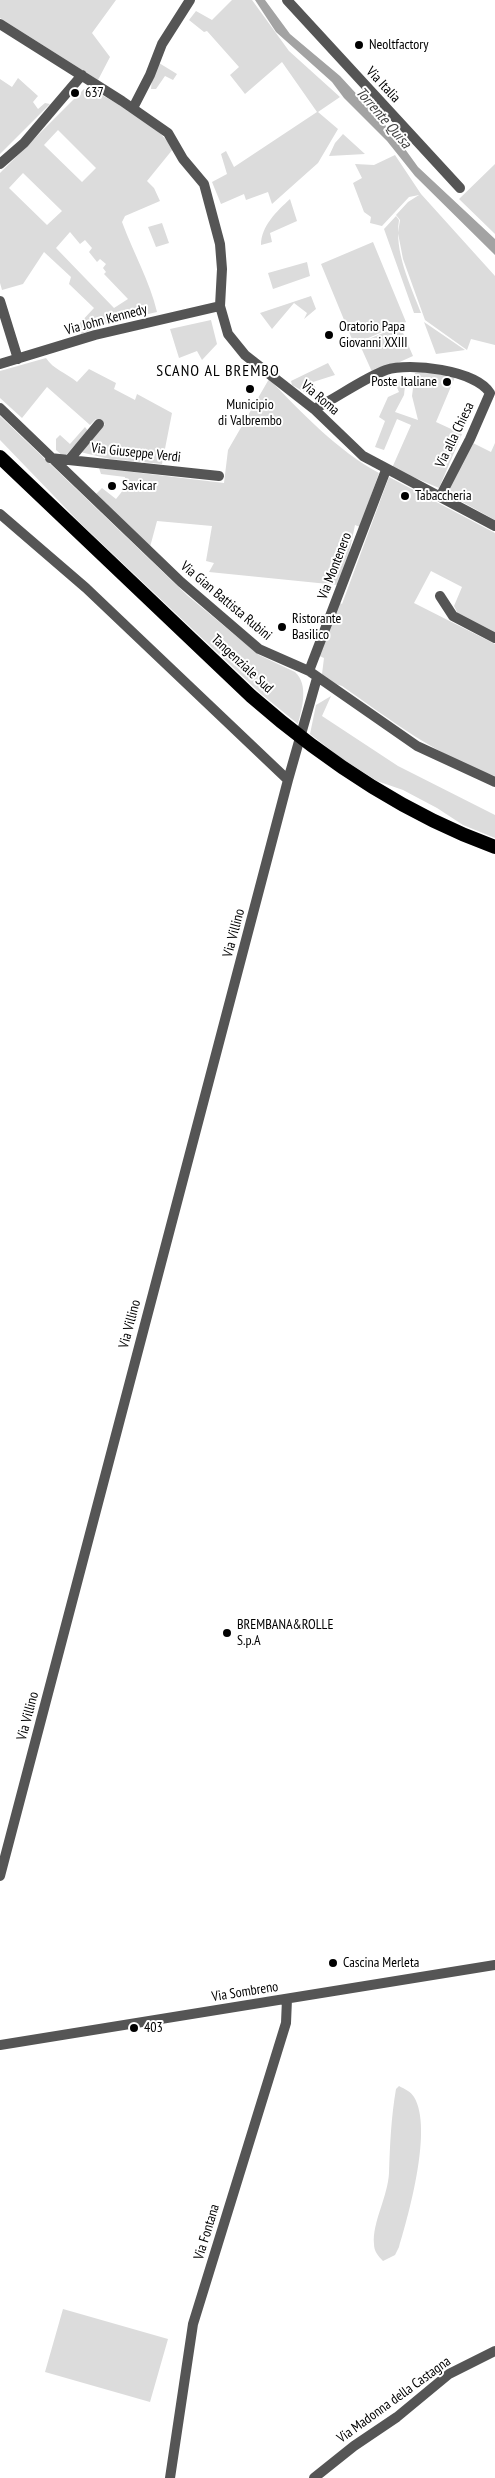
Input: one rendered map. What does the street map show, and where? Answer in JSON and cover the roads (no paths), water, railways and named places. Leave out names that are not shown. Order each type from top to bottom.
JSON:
[{"type":"highway","name":"Tangenziale Sud","points":[[0,457],[251,696],[289,729],[344,770],[376,790],[443,825],[495,847]]},
{"type":"street","points":[[133,108],[150,75],[162,44],[190,0]]},
{"type":"street","name":"Via Italia","points":[[287,0],[460,188]]},
{"type":"street","name":"Via Roma","points":[[0,24],[133,108],[168,133],[182,159],[204,184],[220,244],[222,269],[220,306],[228,334],[245,355],[314,409],[363,456],[386,470],[495,526]]},
{"type":"street","points":[[0,164],[24,143],[82,75]]},
{"type":"street","points":[[0,301],[18,359]]},
{"type":"street","name":"Via John Kennedy","points":[[0,364],[95,335],[220,306]]},
{"type":"street","name":"Via alla Chiesa","points":[[314,409],[384,371],[399,366],[459,374],[485,385],[490,393],[470,439],[440,497]]},
{"type":"street","name":"Via Gian Battista Rubini","points":[[0,408],[181,582],[259,649],[313,675],[417,746],[495,782]]},
{"type":"street","points":[[69,460],[100,424]]},
{"type":"street","name":"Via Giuseppe Verdi","points":[[50,458],[219,476]]},
{"type":"street","name":"Via Montenero","points":[[288,780],[313,675],[386,470]]},
{"type":"street","points":[[0,514],[86,588],[288,780]]},
{"type":"street","points":[[440,596],[453,616],[495,638]]},
{"type":"street","name":"Via Villino","points":[[0,1876],[288,780]]},
{"type":"street","name":"Via Sombreno","points":[[0,2045],[495,1965]]},
{"type":"street","name":"Via Fontana","points":[[170,2478],[192,2324],[286,2023],[287,1999]]},
{"type":"street","name":"Via Madonna della Castagna","points":[[314,2478],[354,2446],[398,2417],[450,2374],[495,2351]]},
{"type":"place","name":"Neoltfactory","points":[[359,45]]},
{"type":"place","name":"637","points":[[75,93]]},
{"type":"place","name":"Oratorio Papa Giovanni XXIII","points":[[329,335]]},
{"type":"place","name":"Poste Italiane","points":[[447,382]]},
{"type":"place","name":"Municipio di Valbrembo","points":[[250,389]]},
{"type":"place","name":"Savicar","points":[[112,486]]},
{"type":"place","name":"Tabaccheria","points":[[405,496]]},
{"type":"place","name":"Ristorante Basilico","points":[[282,627]]},
{"type":"place","name":"BREMBANA&ROLLE S.p.A","points":[[227,1633]]},
{"type":"place","name":"Cascina Merleta","points":[[333,1963]]},
{"type":"place","name":"403","points":[[134,2028]]},
{"type":"district","name":"SCANO AL BREMBO","points":[[218,371]]},
{"type":"water label","name":"Torrente Quisa","points":[[383,118]]}]
